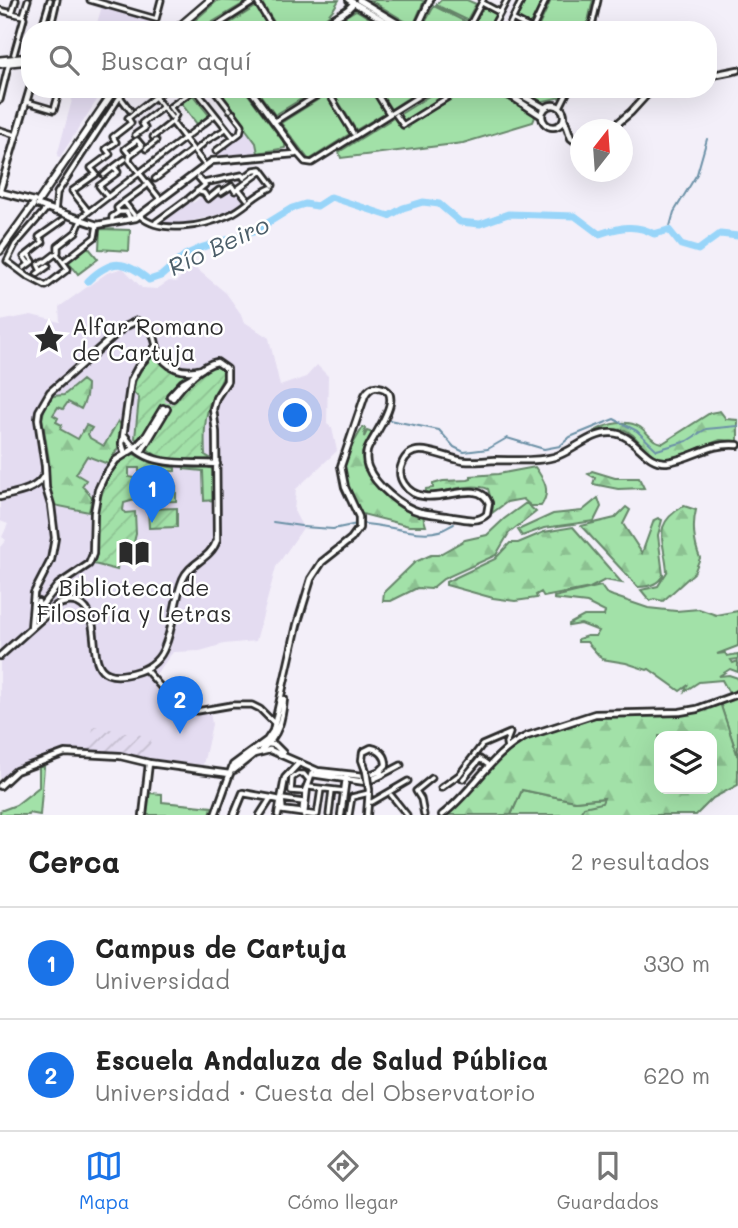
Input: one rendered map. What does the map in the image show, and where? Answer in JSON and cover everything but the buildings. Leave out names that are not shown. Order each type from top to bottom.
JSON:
[{"type":"main road","points":[[186,21],[210,0]]},
{"type":"main road","points":[[0,62],[21,60]]},
{"type":"main road","points":[[0,62],[21,61]]},
{"type":"main road","points":[[0,251],[50,185],[109,98]]},
{"type":"street","points":[[12,13],[16,0]]},
{"type":"street","points":[[23,21],[28,0]]},
{"type":"street","points":[[44,21],[50,0]]},
{"type":"street","points":[[52,21],[57,0]]},
{"type":"street","points":[[90,0],[110,3],[156,19],[161,0]]},
{"type":"street","points":[[420,21],[430,0]]},
{"type":"street","points":[[496,21],[507,0]]},
{"type":"street","points":[[512,21],[522,0]]},
{"type":"street","points":[[535,21],[546,0]]},
{"type":"street","points":[[593,21],[598,0]]},
{"type":"street","points":[[329,21],[357,1]]},
{"type":"street","points":[[357,1],[387,21]]},
{"type":"street","points":[[357,1],[393,21]]},
{"type":"street","points":[[225,21],[258,2],[269,21]]},
{"type":"street","points":[[472,21],[484,2],[499,12]]},
{"type":"street","points":[[0,10],[24,17]]},
{"type":"street","points":[[14,54],[21,28]]},
{"type":"street","points":[[0,100],[9,63]]},
{"type":"street","points":[[717,74],[738,70]]},
{"type":"street","points":[[27,98],[0,191],[97,225],[134,216],[160,200],[205,165],[217,160],[297,153]]},
{"type":"street","points":[[26,102],[54,110],[57,98]]},
{"type":"street","points":[[55,212],[57,193],[119,98]]},
{"type":"street","points":[[121,98],[130,110]]},
{"type":"street","points":[[88,211],[72,191],[96,174],[91,168],[110,154],[106,149],[116,142],[113,137],[131,123],[128,118],[154,98]]},
{"type":"street","points":[[156,98],[205,165]]},
{"type":"street","points":[[146,149],[176,115],[170,107],[182,98]]},
{"type":"street","points":[[202,98],[234,138]]},
{"type":"street","points":[[216,151],[240,134],[242,125],[221,98]]},
{"type":"street","points":[[257,98],[308,164],[415,98]]},
{"type":"street","points":[[274,122],[315,98]]},
{"type":"street","points":[[331,98],[353,133]]},
{"type":"street","points":[[379,98],[388,112]]},
{"type":"street","points":[[396,114],[402,125],[446,98]]},
{"type":"street","points":[[514,98],[542,116],[547,124],[569,131]]},
{"type":"street","points":[[527,98],[545,108]]},
{"type":"street","points":[[564,98],[560,107],[570,134]]},
{"type":"street","points":[[623,119],[644,98]]},
{"type":"street","points":[[542,116],[545,108],[553,104],[560,107]]},
{"type":"street","points":[[135,135],[145,128],[142,123],[163,107]]},
{"type":"street","points":[[138,110],[146,120]]},
{"type":"street","points":[[39,272],[56,254],[58,246],[76,232],[80,221],[215,115]]},
{"type":"street","points":[[557,126],[564,118]]},
{"type":"street","points":[[0,130],[16,135]]},
{"type":"street","points":[[155,179],[225,130]]},
{"type":"street","points":[[104,175],[128,158],[142,146],[137,140],[125,149],[128,158],[160,200]]},
{"type":"street","points":[[284,155],[291,145]]},
{"type":"street","points":[[119,161],[126,156],[128,158]]},
{"type":"street","points":[[107,197],[99,186],[118,172],[114,167]]},
{"type":"street","points":[[124,202],[134,216],[166,228],[192,225],[229,215],[272,186],[262,171],[254,170],[244,178],[242,175],[204,183]]},
{"type":"street","points":[[197,191],[204,193],[208,199],[232,186],[235,191],[262,171]]},
{"type":"street","points":[[198,177],[204,183]]},
{"type":"street","points":[[156,222],[188,199],[205,185],[204,183]]},
{"type":"street","points":[[118,211],[117,208],[146,186]]},
{"type":"street","points":[[239,188],[247,199]]},
{"type":"street","points":[[36,204],[7,261],[46,286],[68,269],[56,254]]},
{"type":"street","points":[[24,268],[29,264],[24,257],[43,242],[39,237],[63,220]]},
{"type":"street","points":[[63,262],[94,237],[97,225]]},
{"type":"street","points":[[32,628],[36,600],[54,545],[54,520],[46,488],[38,419],[46,397],[131,323],[142,323],[151,328],[163,360],[177,370],[186,372],[203,369]]},
{"type":"street","points":[[125,454],[122,444],[131,380],[156,345]]},
{"type":"street","points":[[0,656],[62,603],[77,603],[89,614],[96,657],[101,668],[114,675],[145,669],[156,661],[164,649],[185,575],[209,555],[217,540],[213,409],[218,394],[227,381],[228,373],[224,366],[217,362],[203,369],[171,397]]},
{"type":"street","points":[[252,753],[270,743],[277,727],[310,579],[322,562],[351,539],[359,528],[359,517],[345,487],[341,466],[365,395],[373,388],[384,389],[390,397],[390,403],[368,450],[369,468],[382,486],[400,502],[418,512],[480,519],[488,512],[489,501],[482,494],[475,492],[428,497],[412,492],[403,482],[400,469],[405,458],[418,451],[432,451],[464,461],[546,458],[561,454],[596,436],[611,433],[630,439],[649,456],[665,462],[713,445],[738,444]]},
{"type":"street","points":[[38,610],[58,585],[89,564],[93,554],[93,521],[98,491],[111,467],[146,436],[165,408],[141,452]]},
{"type":"street","points":[[125,435],[135,448],[155,460],[171,464],[216,464]]},
{"type":"street","points":[[36,485],[44,473]]},
{"type":"street","points":[[0,497],[36,485],[46,488]]},
{"type":"street","points":[[36,600],[46,597]]},
{"type":"street","points":[[36,600],[38,622]]},
{"type":"street","points":[[145,669],[174,702],[184,708],[201,711],[232,705],[252,705],[260,709],[277,727],[278,743],[296,761]]},
{"type":"street","points":[[442,815],[507,749],[527,736],[586,716],[625,712],[680,712],[697,709],[738,694]]},
{"type":"street","points":[[215,815],[230,773],[267,740],[277,727]]},
{"type":"street","points":[[461,777],[486,742],[509,733],[511,735],[506,743],[507,749]]},
{"type":"street","points":[[270,743],[281,755]]},
{"type":"street","points":[[270,743],[313,772],[367,777],[401,765]]},
{"type":"street","points":[[367,815],[369,791],[362,755],[365,750],[371,748],[380,751],[386,765],[381,773]]},
{"type":"street","points":[[252,753],[270,750],[296,761]]},
{"type":"street","points":[[0,786],[16,771],[65,753],[107,755],[230,773]]},
{"type":"street","points":[[441,788],[461,777],[480,760],[487,764]]},
{"type":"street","points":[[296,761],[285,778],[279,813],[316,815],[321,788]]},
{"type":"street","points":[[143,815],[149,763]]},
{"type":"street","points":[[304,814],[313,772]]},
{"type":"street","points":[[304,774],[309,777],[304,792],[290,791],[295,775],[304,774]]},
{"type":"street","points":[[341,815],[346,777]]},
{"type":"street","points":[[461,777],[470,788]]},
{"type":"street","points":[[424,815],[421,799],[416,791],[432,778]]},
{"type":"street","points":[[368,802],[408,781]]},
{"type":"street","points":[[309,787],[344,791]]},
{"type":"street","points":[[329,815],[332,790]]},
{"type":"street","points":[[349,815],[352,797],[369,791]]},
{"type":"street","points":[[234,815],[243,793],[303,802],[302,812],[282,810],[282,799]]},
{"type":"street","points":[[391,795],[407,815]]},
{"type":"street","points":[[260,815],[271,799]]},
{"type":"shaded area","points":[[102,6],[151,21],[98,21]]},
{"type":"shaded area","points":[[73,98],[98,98],[60,157],[57,156]]},
{"type":"shaded area","points":[[247,130],[256,143],[258,153],[219,157],[218,153]]},
{"type":"shaded area","points":[[232,188],[239,190],[245,199],[229,212],[176,225],[168,226],[157,222],[189,198],[193,203],[204,195],[208,200],[219,192],[222,195]]},
{"type":"shaded area","points":[[192,265],[226,293],[243,321],[269,338],[280,386],[306,377],[317,365],[328,376],[327,424],[332,428],[337,451],[296,489],[294,511],[303,528],[276,567],[256,641],[224,644],[200,651],[173,652],[151,681],[177,707],[191,713],[210,712],[212,724],[203,765],[101,752],[63,752],[40,757],[13,768],[0,779],[0,547],[6,540],[2,537],[8,524],[0,521],[0,321],[31,315],[60,322],[59,307],[107,273],[123,268],[142,288],[157,289],[169,281],[176,282]]},
{"type":"shaded area","points":[[94,726],[152,737],[148,753],[144,759],[86,751]]},
{"type":"green space","points":[[218,0],[246,2],[214,21],[194,21]]},
{"type":"green space","points":[[267,0],[339,0],[321,21],[273,21],[262,3]]},
{"type":"green space","points":[[370,0],[424,1],[415,21],[405,21]]},
{"type":"green space","points":[[441,0],[467,0],[476,4],[467,20],[436,5]]},
{"type":"green space","points":[[525,0],[543,0],[532,21],[524,21],[517,17]]},
{"type":"green space","points":[[551,0],[593,0],[588,21],[541,21]]},
{"type":"green space","points":[[257,6],[266,21],[233,21]]},
{"type":"green space","points":[[434,6],[464,21],[426,21]]},
{"type":"green space","points":[[483,7],[497,14],[494,21],[475,21]]},
{"type":"green space","points":[[356,10],[374,21],[338,21]]},
{"type":"green space","points":[[187,98],[195,98],[209,115],[197,124],[181,103]]},
{"type":"green space","points":[[223,98],[251,98],[285,144],[285,148],[258,153],[256,143]]},
{"type":"green space","points":[[263,98],[303,98],[275,115]]},
{"type":"green space","points":[[321,98],[329,98],[351,133],[309,160],[281,123]]},
{"type":"green space","points":[[336,98],[377,98],[386,112],[356,130]]},
{"type":"green space","points":[[384,98],[408,98],[391,109]]},
{"type":"green space","points":[[426,98],[442,98],[403,122],[399,115]]},
{"type":"green space","points":[[450,98],[505,98],[535,117],[533,122],[463,143],[341,158],[339,152],[395,117],[402,128],[408,128],[410,123]]},
{"type":"green space","points":[[534,98],[557,98],[540,102]]},
{"type":"green space","points":[[100,229],[130,230],[129,251],[99,249]]},
{"type":"green space","points":[[88,247],[98,259],[78,274],[69,262]]},
{"type":"green space","points":[[155,355],[168,368],[184,375],[197,377],[213,366],[224,372],[209,405],[206,419],[205,455],[210,458],[208,460],[168,460],[152,453],[135,438],[139,398],[133,392],[134,386],[140,371]]},
{"type":"green space","points":[[82,380],[87,384],[87,388],[81,409],[68,402],[63,409],[58,407],[53,415],[58,418],[56,422],[62,425],[60,429],[78,439],[86,425],[92,428],[88,434],[90,438],[104,446],[118,421],[121,425],[119,446],[108,464],[87,456],[76,474],[86,480],[82,486],[92,497],[89,512],[54,505],[48,483],[49,460],[42,418],[45,407],[53,396],[64,395]]},
{"type":"green space","points":[[720,411],[726,419],[738,420],[738,441],[720,440],[676,457],[662,459],[652,456],[625,430],[607,429],[586,438],[604,427],[626,423],[640,427],[653,439],[663,443],[710,413]]},
{"type":"green space","points":[[363,427],[364,437],[367,431],[373,433],[362,453],[364,469],[394,502],[409,512],[423,516],[426,526],[409,526],[362,514],[348,489],[344,470],[349,451]]},
{"type":"green space","points":[[134,454],[151,463],[175,468],[175,471],[139,472],[139,468],[129,468],[129,477],[135,478],[135,500],[124,503],[123,510],[125,513],[135,512],[136,534],[133,546],[120,554],[117,570],[94,564],[97,514],[111,473],[125,458]]},
{"type":"green space","points":[[535,467],[546,486],[546,496],[541,506],[531,506],[523,499],[507,502],[492,513],[493,506],[488,489],[481,487],[466,487],[425,495],[426,489],[443,481],[468,480],[471,476]]},
{"type":"green space","points":[[183,469],[213,469],[214,500],[204,501],[203,471]]},
{"type":"green space","points":[[592,471],[615,478],[639,478],[644,488],[618,489],[593,484],[595,478],[588,474]]},
{"type":"green space","points":[[147,483],[176,483],[176,501],[149,502]]},
{"type":"green space","points":[[598,498],[601,507],[594,521],[544,528],[522,536],[518,530],[553,514],[582,511]]},
{"type":"green space","points":[[526,503],[536,512],[509,533],[496,555],[443,579],[431,589],[417,588],[391,601],[383,601],[384,592],[415,562],[438,555],[465,540],[487,535]]},
{"type":"green space","points":[[684,506],[696,510],[694,534],[700,558],[694,573],[663,601],[650,601],[641,590],[658,586],[667,572],[663,527],[673,513]]},
{"type":"green space","points":[[626,507],[630,510],[623,524],[642,553],[654,520],[662,520],[658,535],[663,575],[649,586],[638,587],[581,526],[615,518]]},
{"type":"green space","points":[[177,508],[177,527],[149,528],[148,509]]},
{"type":"green space","points":[[573,527],[622,583],[605,580],[590,588],[544,597],[541,592],[536,595],[537,598],[515,601],[446,585],[446,582],[495,559],[510,543],[518,543],[544,532]]},
{"type":"green space","points":[[601,586],[606,593],[648,608],[676,611],[699,609],[716,615],[738,611],[738,646],[717,654],[738,654],[738,659],[731,660],[733,663],[738,661],[738,672],[730,669],[719,676],[738,678],[738,691],[729,693],[722,680],[699,682],[685,691],[687,686],[680,691],[649,669],[602,659],[587,642],[578,642],[578,639],[587,636],[596,636],[599,631],[581,624],[569,624],[584,616],[604,616],[605,612],[587,603],[554,597]]},
{"type":"green space","points":[[738,695],[738,757],[720,703]]},
{"type":"green space","points":[[720,703],[738,757],[738,785],[713,798],[696,815],[579,815],[584,807],[602,803],[604,798],[575,801],[522,790],[511,815],[446,815],[499,760],[520,744],[539,735],[603,716],[662,716],[694,711]]},
{"type":"green space","points":[[39,767],[44,767],[40,815],[0,815],[0,811],[16,805],[39,787]]},
{"type":"green space","points":[[522,790],[575,801],[605,798],[603,803],[579,815],[511,815]]},
{"type":"green space","points":[[149,793],[162,794],[162,802],[212,807],[210,815],[147,815]]},
{"type":"waterway","points":[[669,230],[674,212],[697,174],[707,139]]},
{"type":"waterway","name":"Río Beiro","points":[[88,281],[104,268],[118,264],[133,268],[149,280],[161,276],[185,255],[253,232],[292,208],[305,204],[317,206],[331,197],[389,216],[423,202],[439,204],[460,222],[480,224],[508,214],[575,216],[599,234],[627,228],[654,234],[669,230],[681,245],[698,250],[720,234],[738,236]]},
{"type":"waterway","points":[[389,420],[439,430],[454,447],[464,452],[488,449],[507,438],[544,449],[560,446],[570,437],[614,419],[637,431],[657,450],[687,441],[706,429],[738,426]]},
{"type":"waterway","points":[[273,522],[301,526]]},
{"type":"waterway","points":[[303,527],[333,529],[357,524]]},
{"type":"waterway","points":[[365,524],[422,533],[439,531],[454,524]]},
{"type":"tunnel","points":[[163,408],[170,396]]},
{"type":"tunnel","points":[[167,409],[173,398]]},
{"type":"place","name":"Alfar Romano de Cartuja","points":[[49,339]]},
{"type":"place","name":"Campus de Cartuja","points":[[152,523]]},
{"type":"place","name":"Biblioteca de Filosofía y Letras","points":[[134,553]]},
{"type":"place","name":"Escuela Andaluza de Salud Pública","points":[[180,734]]}]
